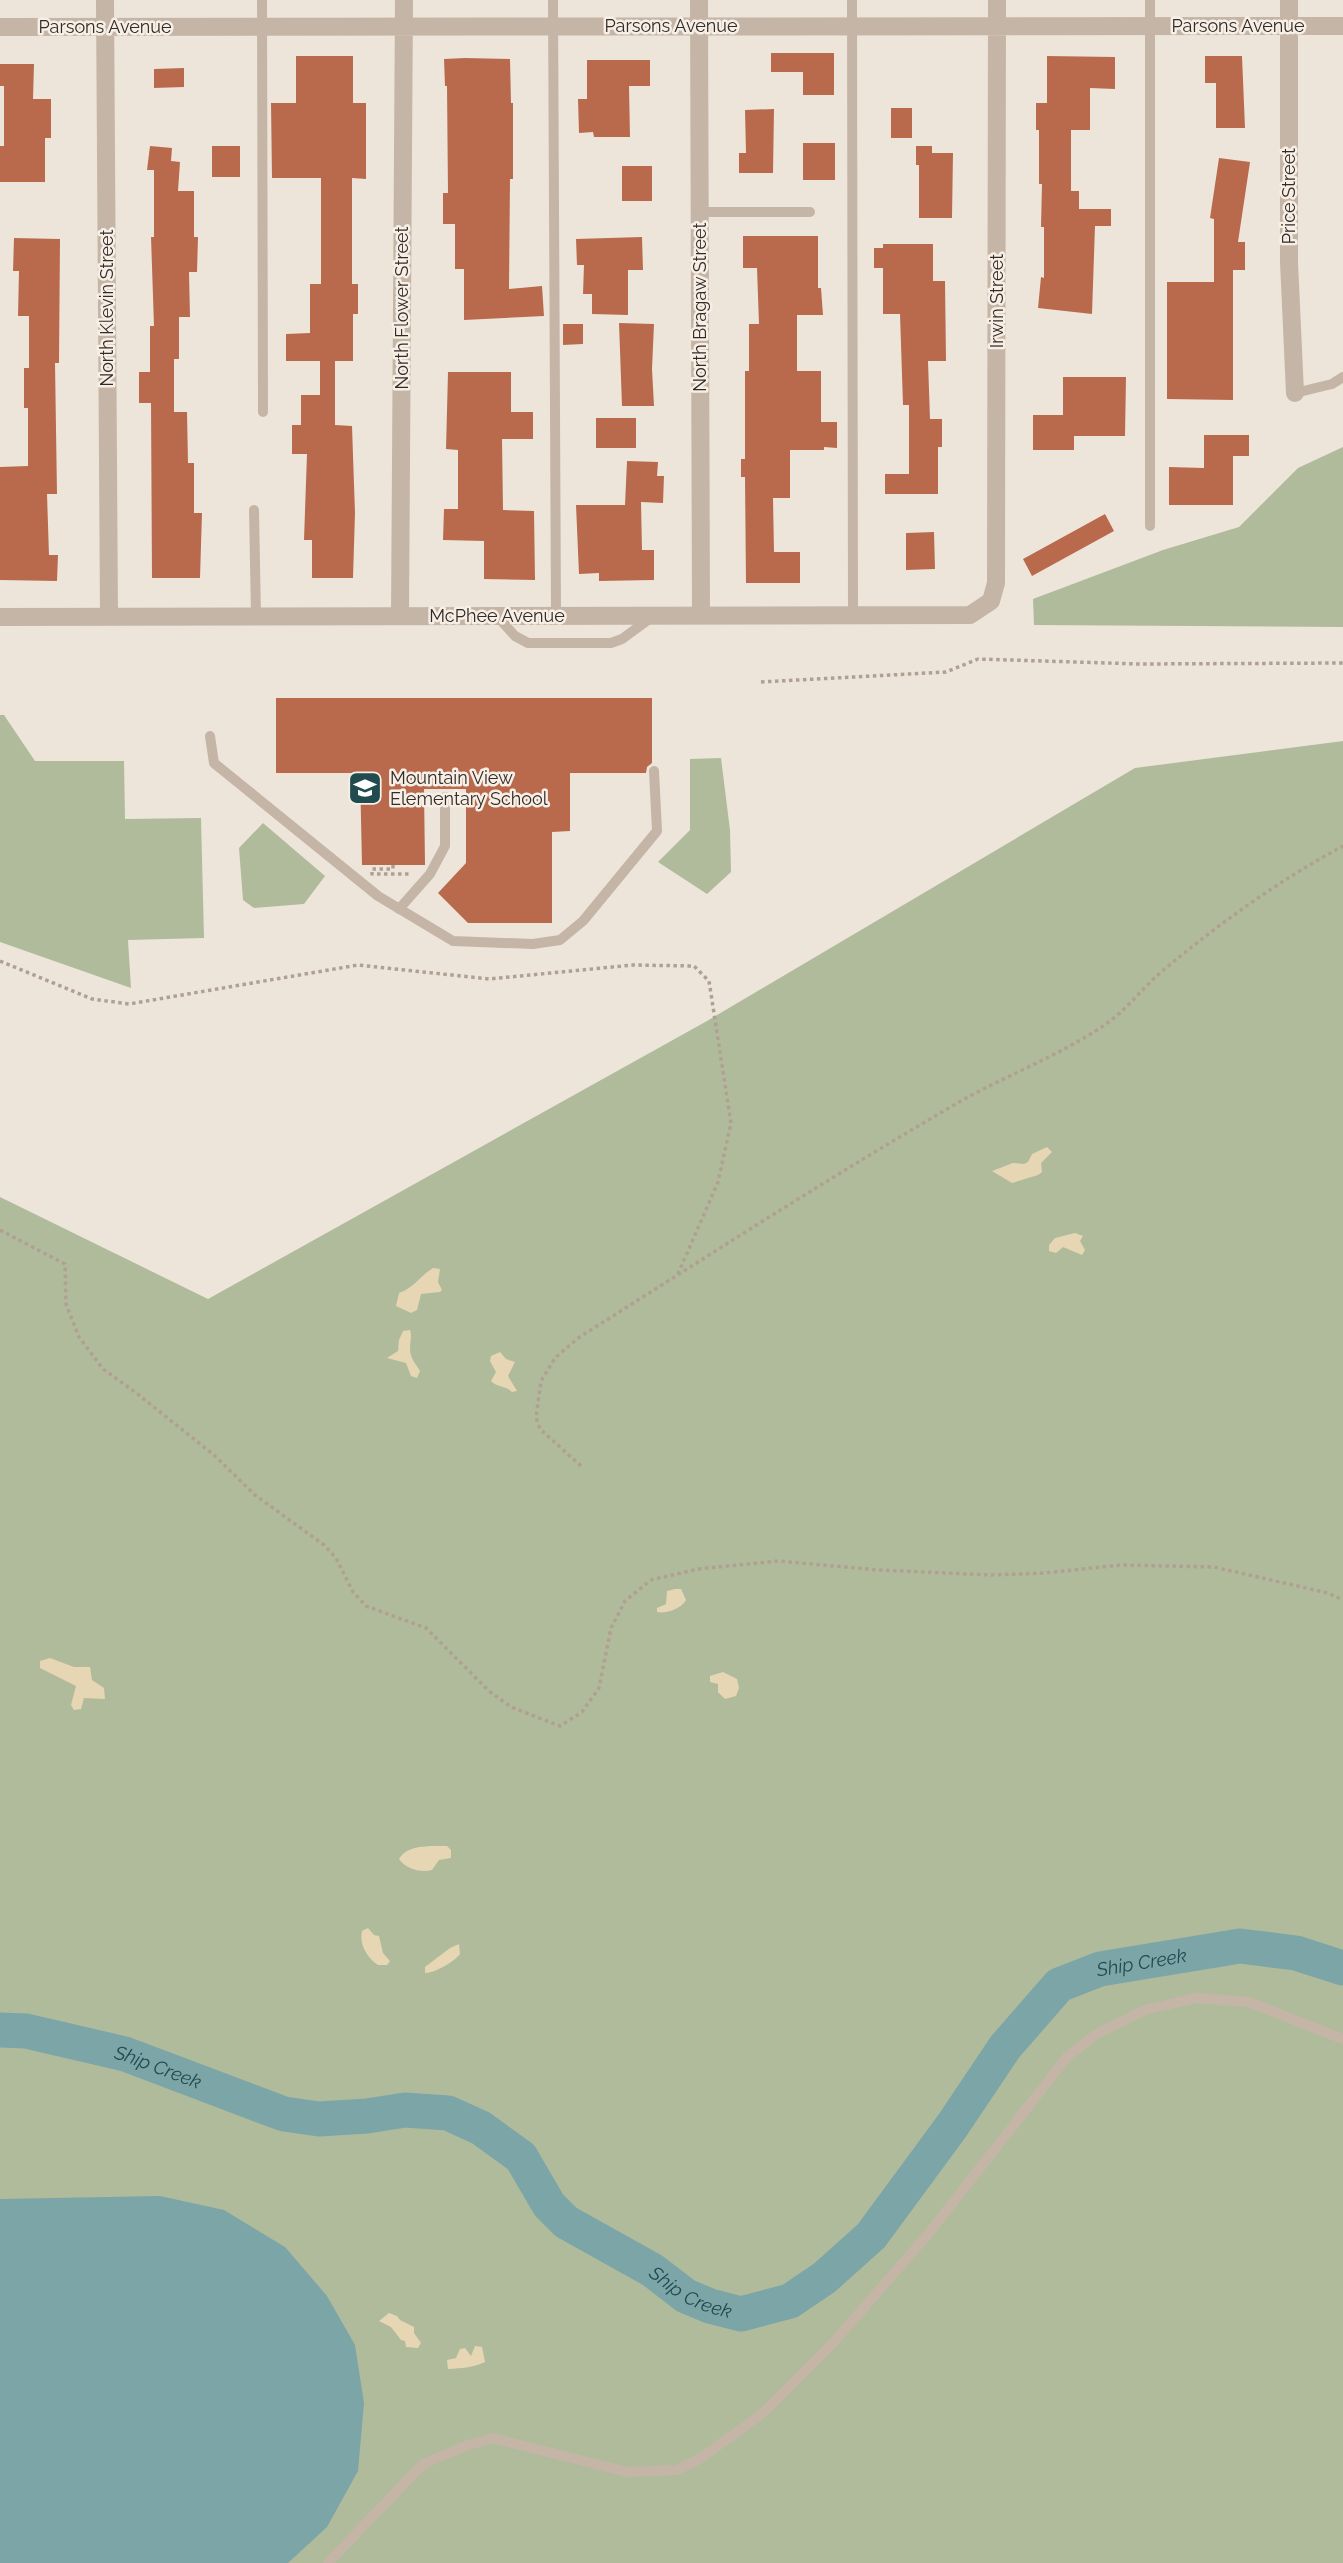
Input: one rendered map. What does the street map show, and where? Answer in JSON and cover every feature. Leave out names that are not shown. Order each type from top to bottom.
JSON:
[{"type":"street","name":"North Klevin Street","points":[[105,0],[109,617]]},
{"type":"street","name":"North Flower Street","points":[[400,616],[404,0]]},
{"type":"street","name":"North Bragaw Street","points":[[699,0],[701,615]]},
{"type":"street","name":"Irwin Street","points":[[991,601],[996,583],[997,0]]},
{"type":"street","name":"Price Street","points":[[1290,0],[1289,262],[1294,393]]},
{"type":"street","name":"Parsons Avenue","points":[[0,27],[1343,26]]},
{"type":"street","name":"McPhee Avenue","points":[[0,617],[970,614],[991,601]]},
{"type":"lane","points":[[262,0],[263,412]]},
{"type":"lane","points":[[552,0],[556,615]]},
{"type":"lane","points":[[852,0],[853,614]]},
{"type":"lane","points":[[1150,0],[1150,526]]},
{"type":"lane","points":[[699,212],[810,212]]},
{"type":"lane","points":[[1294,393],[1332,384],[1343,377]]},
{"type":"lane","points":[[254,510],[256,617]]},
{"type":"lane","points":[[496,615],[515,636],[528,643],[611,643],[622,639],[654,615]]},
{"type":"lane","points":[[210,736],[214,762],[378,897],[453,941],[533,944],[560,940],[583,921],[657,831],[654,771]]},
{"type":"lane","points":[[399,909],[430,874],[445,846],[445,797]]},
{"type":"lane","points":[[328,2563],[422,2464],[468,2445],[493,2438],[627,2472],[677,2470],[701,2458],[763,2413],[834,2342],[929,2233],[1067,2057],[1095,2035],[1145,2010],[1196,1998],[1249,2002],[1343,2039]]},
{"type":"path","points":[[761,682],[946,672],[978,659],[1140,664],[1343,663]]},
{"type":"path","points":[[581,1466],[540,1429],[536,1417],[541,1381],[555,1358],[578,1338],[964,1100],[1062,1050],[1108,1023],[1159,974],[1219,926],[1302,868],[1343,846]]},
{"type":"path","points":[[393,865],[393,870],[372,870],[372,874],[430,874]]},
{"type":"path","points":[[0,961],[92,999],[129,1004],[358,965],[489,979],[634,965],[694,966],[709,981],[731,1122],[718,1182],[677,1276]]},
{"type":"path","points":[[0,1230],[65,1264],[66,1304],[79,1337],[103,1369],[214,1455],[255,1495],[324,1545],[336,1558],[353,1592],[366,1605],[426,1628],[500,1699],[511,1707],[559,1726],[582,1712],[599,1688],[611,1628],[625,1601],[651,1580],[698,1569],[778,1561],[879,1570],[990,1575],[1044,1573],[1121,1565],[1214,1567],[1328,1593],[1343,1600]]},
{"type":"green space","points":[[1343,447],[1343,627],[1034,625],[1033,599],[1163,550],[1239,527],[1298,468]]},
{"type":"green space","points":[[0,715],[4,715],[35,761],[124,761],[125,819],[201,818],[204,938],[128,940],[131,988],[0,942]]},
{"type":"green space","points":[[1343,741],[1343,2563],[0,2563],[0,1197],[208,1299],[707,1021],[1135,768]]},
{"type":"green space","points":[[721,758],[730,830],[731,872],[707,894],[658,862],[690,830],[690,759]]},
{"type":"green space","points":[[263,823],[325,876],[304,904],[254,908],[243,900],[239,848]]},
{"type":"sand","points":[[1047,1147],[1052,1152],[1041,1163],[1042,1172],[1038,1175],[1012,1183],[992,1171],[1013,1163],[1024,1164],[1032,1154]]},
{"type":"sand","points":[[1075,1233],[1083,1236],[1080,1241],[1085,1250],[1082,1255],[1063,1247],[1056,1253],[1049,1251],[1049,1245],[1055,1238]]},
{"type":"sand","points":[[433,1268],[440,1269],[438,1282],[442,1290],[421,1294],[417,1310],[411,1313],[396,1306],[399,1293]]},
{"type":"sand","points":[[410,1330],[411,1355],[420,1371],[417,1378],[411,1376],[406,1363],[387,1358],[398,1351],[403,1331]]},
{"type":"sand","points":[[500,1352],[506,1359],[515,1362],[508,1376],[517,1391],[512,1392],[491,1381],[496,1372],[490,1361],[491,1356]]},
{"type":"sand","points":[[681,1589],[686,1600],[684,1603],[673,1610],[657,1612],[657,1608],[666,1604],[667,1591]]},
{"type":"sand","points":[[50,1658],[74,1667],[90,1667],[92,1680],[104,1688],[105,1699],[84,1698],[81,1709],[74,1710],[71,1705],[76,1686],[40,1668],[40,1661]]},
{"type":"sand","points":[[723,1672],[737,1679],[739,1688],[736,1696],[725,1699],[718,1692],[718,1684],[710,1682],[710,1676]]},
{"type":"sand","points":[[447,1846],[451,1850],[451,1858],[439,1860],[432,1870],[414,1869],[399,1859],[414,1848]]},
{"type":"sand","points":[[368,1928],[374,1935],[379,1936],[383,1953],[390,1961],[387,1965],[378,1965],[365,1950],[362,1931]]},
{"type":"sand","points":[[459,1944],[460,1954],[453,1960],[439,1969],[425,1973],[425,1967]]},
{"type":"sand","points":[[389,2313],[414,2327],[414,2333],[421,2343],[418,2348],[406,2347],[405,2341],[401,2340],[391,2327],[379,2321]]},
{"type":"sand","points":[[475,2346],[482,2347],[485,2362],[471,2367],[448,2369],[447,2360],[456,2358],[460,2349],[465,2348],[471,2356]]},
{"type":"water","points":[[160,2196],[224,2210],[285,2247],[327,2296],[355,2345],[364,2403],[358,2471],[327,2527],[288,2563],[0,2563],[0,2199]]},
{"type":"building","points":[[771,53],[834,53],[834,95],[803,95],[803,72],[771,72]]},
{"type":"building","points":[[296,56],[353,56],[353,103],[366,103],[366,179],[352,178],[352,284],[358,284],[358,314],[353,314],[353,361],[335,361],[335,425],[352,426],[355,513],[353,578],[312,578],[312,540],[304,540],[307,454],[292,454],[292,425],[301,425],[301,395],[320,395],[320,361],[286,361],[286,334],[310,333],[310,284],[321,284],[321,178],[272,178],[271,103],[296,103]]},
{"type":"building","points":[[1047,56],[1115,57],[1115,89],[1090,88],[1090,130],[1071,130],[1071,191],[1079,191],[1079,209],[1111,209],[1111,226],[1095,226],[1092,314],[1038,308],[1041,277],[1044,278],[1044,227],[1041,227],[1042,184],[1039,184],[1036,103],[1047,103]]},
{"type":"building","points":[[1205,56],[1242,56],[1245,128],[1216,128],[1216,83],[1205,83]]},
{"type":"building","points":[[444,59],[510,59],[513,179],[510,179],[509,289],[542,286],[544,316],[464,320],[464,269],[455,269],[455,224],[443,224],[443,193],[448,193],[447,86]]},
{"type":"building","points":[[587,60],[650,60],[650,86],[629,86],[630,137],[594,137],[593,132],[579,133],[578,99],[587,99]]},
{"type":"building","points":[[0,64],[34,64],[33,99],[51,99],[51,138],[45,138],[45,182],[0,182],[0,146],[4,146],[4,86],[0,86]]},
{"type":"building","points":[[184,68],[184,87],[154,88],[154,69]]},
{"type":"building","points":[[891,108],[912,108],[912,138],[891,138]]},
{"type":"building","points":[[774,109],[773,173],[739,173],[739,153],[746,153],[745,110]]},
{"type":"building","points":[[803,143],[835,143],[835,180],[803,180]]},
{"type":"building","points":[[150,146],[172,148],[171,161],[180,162],[178,191],[194,191],[194,237],[198,237],[197,272],[189,272],[190,317],[179,317],[179,359],[174,359],[174,412],[187,412],[188,463],[194,463],[194,513],[202,513],[200,578],[152,578],[151,403],[139,403],[139,372],[150,372],[150,326],[154,326],[151,237],[154,237],[154,170],[147,170]]},
{"type":"building","points":[[212,146],[240,146],[240,177],[212,177]]},
{"type":"building","points":[[916,146],[932,146],[932,153],[953,153],[952,218],[919,218],[919,165],[916,165]]},
{"type":"building","points":[[1219,158],[1250,162],[1238,242],[1245,242],[1245,270],[1233,270],[1233,400],[1167,399],[1167,282],[1214,282],[1214,219],[1210,218]]},
{"type":"building","points":[[622,166],[652,166],[652,201],[622,201]]},
{"type":"building","points":[[743,236],[818,236],[818,288],[821,288],[823,315],[797,315],[797,371],[821,371],[821,422],[837,422],[837,448],[790,450],[790,498],[773,498],[774,552],[800,552],[800,583],[746,583],[745,477],[741,477],[741,459],[745,459],[745,371],[749,371],[749,324],[759,324],[757,268],[743,268]]},
{"type":"building","points":[[642,237],[643,270],[628,270],[628,315],[592,314],[592,294],[583,294],[584,265],[577,265],[576,239]]},
{"type":"building","points":[[14,238],[60,239],[59,363],[55,363],[57,494],[47,494],[49,555],[58,555],[57,581],[0,580],[0,467],[28,466],[28,408],[24,408],[24,368],[29,368],[29,316],[18,316],[19,271],[13,271]]},
{"type":"building","points":[[883,244],[933,244],[933,281],[945,281],[946,361],[928,361],[930,419],[942,419],[942,447],[938,447],[938,494],[885,494],[885,474],[909,474],[909,405],[903,405],[900,314],[883,314],[883,268],[874,268],[874,248],[883,248]]},
{"type":"building","points":[[619,323],[654,324],[654,406],[622,406]]},
{"type":"building","points":[[563,324],[583,324],[583,344],[563,345]]},
{"type":"building","points":[[448,372],[511,372],[511,412],[533,412],[533,439],[502,439],[503,510],[534,511],[535,580],[484,579],[484,541],[443,540],[444,509],[458,509],[458,450],[446,449]]},
{"type":"building","points":[[1063,377],[1126,377],[1125,436],[1074,436],[1074,450],[1033,450],[1033,415],[1063,415]]},
{"type":"building","points":[[596,418],[636,418],[636,448],[596,448]]},
{"type":"building","points":[[1204,435],[1249,435],[1249,456],[1233,456],[1233,505],[1169,505],[1169,467],[1204,468]]},
{"type":"building","points":[[627,461],[658,462],[657,476],[664,476],[663,503],[641,502],[642,550],[654,550],[654,580],[599,581],[599,573],[579,574],[576,505],[625,505]]},
{"type":"building","points":[[1105,514],[1114,531],[1032,576],[1023,559]]},
{"type":"building","points":[[934,532],[935,569],[906,570],[906,533]]},
{"type":"building","points":[[276,698],[652,698],[652,763],[647,767],[646,773],[570,773],[570,831],[552,832],[552,923],[468,923],[438,893],[466,863],[466,789],[424,789],[425,865],[362,865],[360,773],[276,773]]},
{"type":"waterway","name":"Ship Creek","points":[[0,2030],[26,2031],[125,2054],[284,2114],[319,2119],[405,2110],[448,2113],[481,2128],[521,2157],[549,2205],[566,2222],[652,2270],[686,2296],[741,2314],[790,2301],[824,2278],[871,2236],[952,2126],[1005,2047],[1059,1985],[1100,1969],[1240,1946],[1296,1953],[1343,1968]]},
{"type":"place","name":"Mountain View Elementary School","points":[[365,788]]}]
